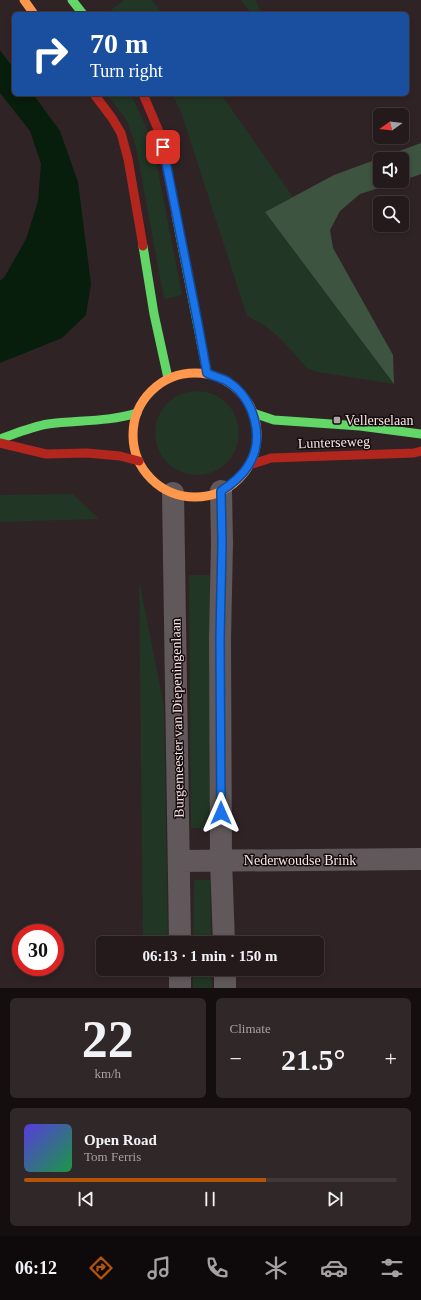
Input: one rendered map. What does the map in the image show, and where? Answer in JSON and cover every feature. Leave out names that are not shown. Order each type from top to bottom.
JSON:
[{"type":"main road","points":[[24,0],[33,12]]},
{"type":"main road","points":[[96,96],[121,133],[128,159],[155,319],[168,378]]},
{"type":"main road","points":[[144,96],[160,134],[207,373]]},
{"type":"main road","points":[[187,373],[207,373],[227,381],[243,394],[253,412],[257,430],[256,448],[249,465],[238,480],[221,491],[206,496],[189,497],[173,493],[159,485],[148,475],[139,462],[134,446],[133,429],[136,413],[144,399],[155,387],[168,378],[187,373]]},
{"type":"main road","name":"Lunterseweg","points":[[253,412],[274,420],[360,426],[421,434]]},
{"type":"main road","points":[[0,439],[46,424],[121,418],[136,413]]},
{"type":"main road","points":[[0,443],[46,454],[87,453],[120,456],[139,462]]},
{"type":"main road","name":"Lunterseweg","points":[[249,465],[271,458],[414,453],[421,451]]},
{"type":"street","points":[[221,491],[221,860],[224,936]]},
{"type":"street","name":"Burgemeester van Diepeningenlaan","points":[[173,493],[180,936]]},
{"type":"street","name":"Nederwoudse Brink","points":[[179,861],[421,859]]},
{"type":"street","points":[[180,976],[180,988]]},
{"type":"street","points":[[225,976],[225,988]]},
{"type":"shaded area","points":[[124,0],[152,0],[161,12],[111,12]]},
{"type":"shaded area","points":[[241,0],[256,0],[261,12],[250,12]]},
{"type":"shaded area","points":[[0,50],[12,66],[12,96],[34,96],[60,131],[78,182],[91,284],[86,315],[62,338],[0,363],[0,281],[5,276],[26,239],[38,201],[41,164],[30,131],[0,93]]},
{"type":"shaded area","points":[[108,96],[132,96],[152,140],[182,295],[164,299],[136,147],[127,121]]},
{"type":"shaded area","points":[[173,96],[222,96],[293,197],[265,212],[394,384],[317,372],[307,368],[280,338],[264,325],[247,316],[181,112]]},
{"type":"shaded area","points":[[421,143],[421,174],[409,178],[409,152],[397,152]]},
{"type":"shaded area","points":[[373,161],[373,188],[379,188],[360,194],[340,211],[330,230],[333,248],[393,355],[394,384],[265,212],[334,175]]},
{"type":"shaded area","points":[[197,391],[205,392],[220,398],[232,410],[238,425],[238,441],[232,456],[220,468],[205,474],[197,475],[189,474],[174,468],[162,456],[156,441],[155,433],[156,425],[162,410],[174,398],[189,392]]},
{"type":"shaded area","points":[[73,494],[99,519],[0,522],[0,495]]},
{"type":"shaded area","points":[[189,575],[210,575],[212,828],[191,828]]},
{"type":"shaded area","points":[[139,580],[164,706],[168,936],[143,936]]},
{"type":"shaded area","points":[[194,880],[210,880],[211,936],[193,936]]},
{"type":"shaded area","points":[[193,976],[211,976],[212,988],[193,988]]},
{"type":"traffic: fast","points":[[72,0],[81,12]]},
{"type":"traffic: fast","points":[[176,215],[207,373]]},
{"type":"traffic: fast","points":[[143,246],[154,314],[168,378]]},
{"type":"traffic: fast","points":[[0,439],[42,425],[115,418],[137,413]]},
{"type":"traffic: fast","points":[[253,413],[274,420],[360,426],[421,434]]},
{"type":"traffic: slow","points":[[24,0],[33,12]]},
{"type":"traffic: slow","points":[[195,373],[207,374],[219,378],[239,391],[252,411],[256,423],[257,435],[256,447],[252,459],[239,479],[219,492],[207,496],[195,497],[183,496],[171,492],[151,479],[138,459],[134,447],[133,435],[134,423],[138,411],[151,391],[171,378],[183,374],[195,373]]},
{"type":"traffic: jam","points":[[96,96],[121,133],[128,159],[143,246]]},
{"type":"traffic: jam","points":[[144,96],[160,134],[176,215]]},
{"type":"traffic: jam","points":[[0,443],[46,454],[87,453],[120,456],[139,461]]},
{"type":"traffic: jam","points":[[249,465],[271,458],[414,453],[421,451]]},
{"type":"place","name":"Vellerselaan","points":[[337,420]]},
{"type":"route","points":[[163,147],[207,373],[227,381],[243,394],[253,412],[257,430],[256,448],[249,465],[238,480],[221,491],[221,813]]}]
